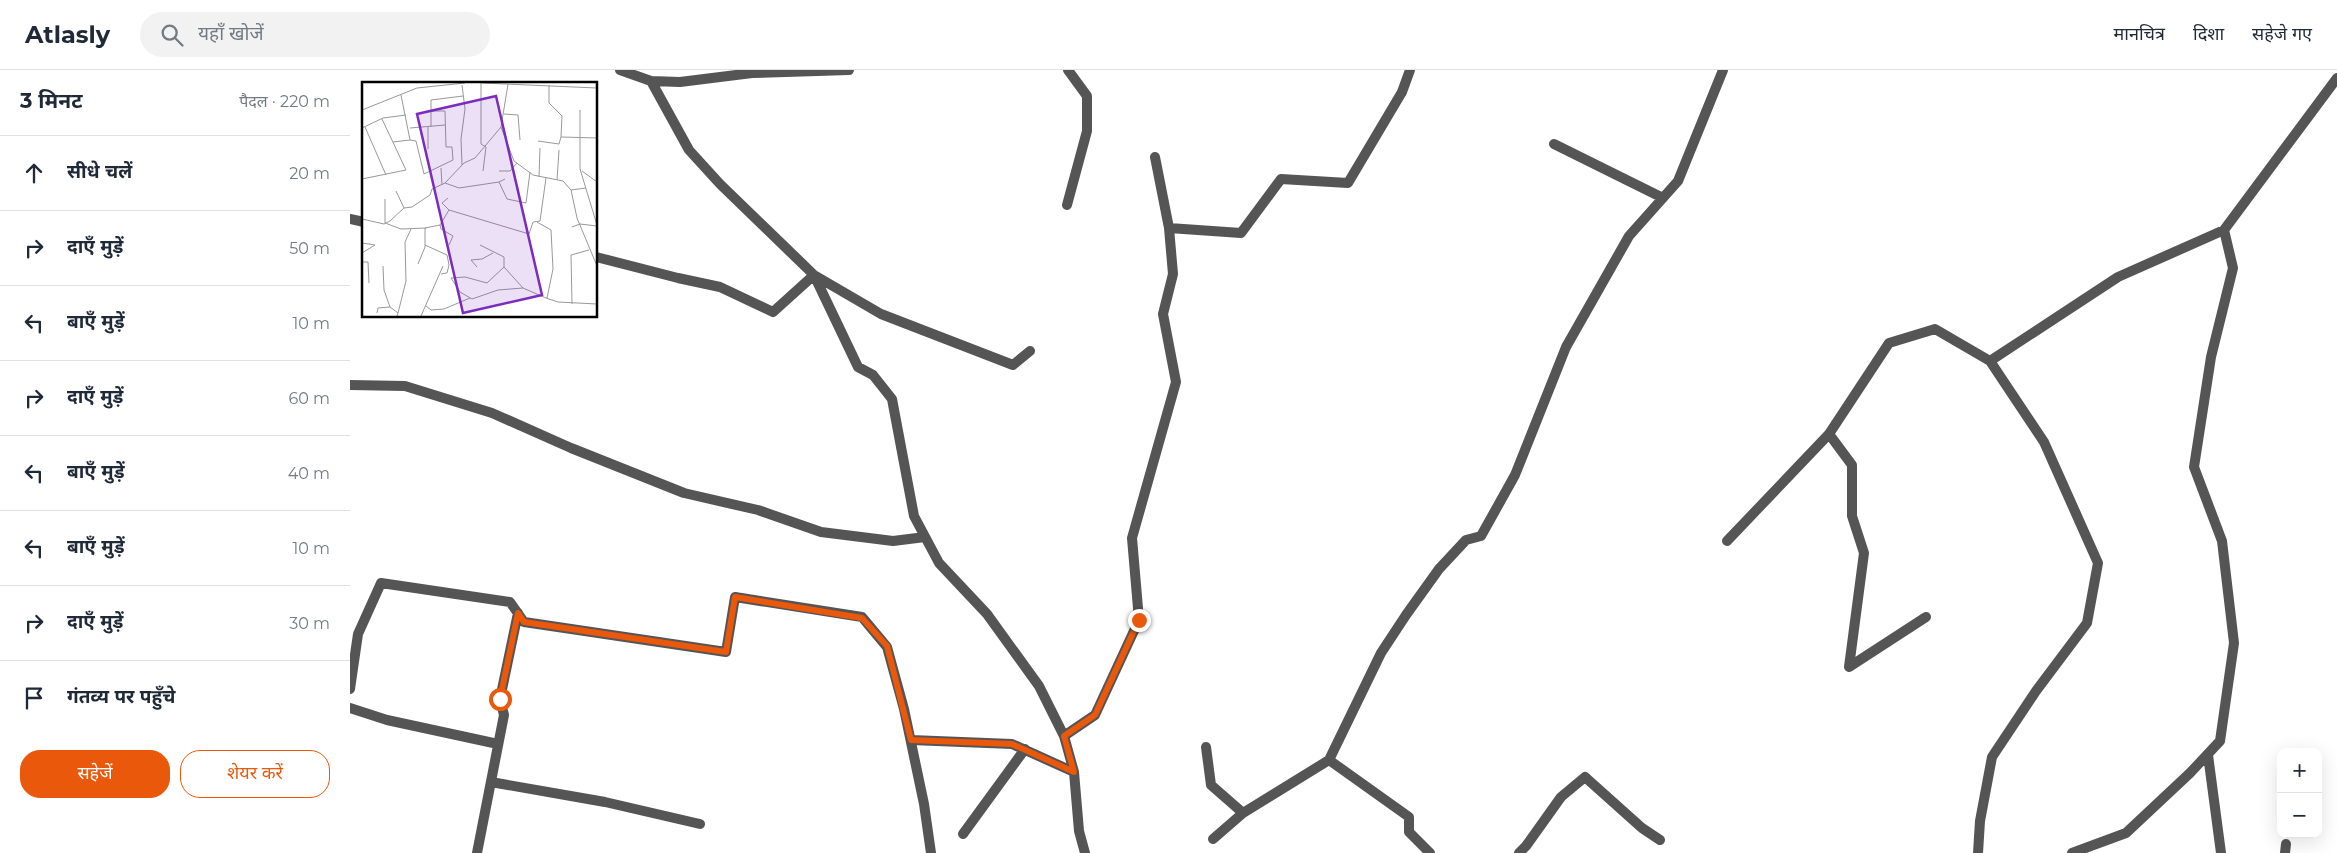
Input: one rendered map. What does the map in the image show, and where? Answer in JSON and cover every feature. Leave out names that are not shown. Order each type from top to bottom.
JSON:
[{"type":"street","points":[[620,70],[651,81],[680,82],[752,73],[849,70]]},
{"type":"street","points":[[1067,205],[1087,131],[1086,96],[1068,70]]},
{"type":"street","points":[[1169,228],[1241,234],[1281,179],[1348,184],[1402,92],[1410,70]]},
{"type":"street","points":[[1213,839],[1243,813],[1329,760],[1382,652],[1406,615],[1439,569],[1466,540],[1481,536],[1515,475],[1566,347],[1629,236],[1678,181],[1723,70]]},
{"type":"street","points":[[1990,361],[2118,277],[2224,230],[2337,78]]},
{"type":"street","points":[[651,81],[689,150],[720,184],[814,275],[881,314],[1013,365],[1030,351]]},
{"type":"street","points":[[1554,144],[1663,198]]},
{"type":"street","points":[[1064,736],[1095,715],[1139,620],[1132,538],[1176,382],[1163,314],[1173,274],[1169,228],[1155,157]]},
{"type":"street","points":[[2072,853],[2126,833],[2220,741],[2234,643],[2222,540],[2194,467],[2211,357],[2233,268],[2224,230]]},
{"type":"street","points":[[598,258],[720,287],[773,312],[814,275]]},
{"type":"street","points":[[814,275],[858,367],[873,375],[892,399],[914,516],[939,563],[987,614],[1039,686],[1064,736],[1074,772],[1079,831],[1085,853]]},
{"type":"street","points":[[1727,541],[1829,434],[1889,343],[1935,329],[1990,361],[2044,442],[2098,564],[2087,623],[2036,691],[1992,757],[1980,821],[1978,853]]},
{"type":"street","points":[[350,385],[405,386],[475,407],[684,494],[758,510],[821,532],[893,541],[925,537]]},
{"type":"street","points":[[1829,434],[1852,464],[1852,516],[1864,553],[1848,666],[1926,617]]},
{"type":"street","points":[[350,689],[358,634],[381,583],[510,602],[524,622],[726,652],[735,597],[862,618],[887,646],[911,740],[924,804],[931,853]]},
{"type":"street","points":[[477,853],[504,715],[500,699],[518,613]]},
{"type":"street","points":[[350,708],[387,720],[498,744]]},
{"type":"street","points":[[911,740],[1012,744],[1074,772]]},
{"type":"street","points":[[1206,747],[1210,785],[1243,813]]},
{"type":"street","points":[[963,834],[1024,749]]},
{"type":"street","points":[[2208,754],[2221,853]]},
{"type":"street","points":[[1329,760],[1409,817],[1409,832],[1430,853]]},
{"type":"street","points":[[1519,853],[1561,798],[1584,777],[1642,828],[1660,840]]},
{"type":"street","points":[[491,782],[605,802],[700,824]]},
{"type":"route","points":[[500,699],[518,613],[524,622],[653,639],[726,652],[735,597],[862,618],[887,646],[911,740],[1012,744],[1074,772],[1064,736],[1095,715],[1139,620]]}]
